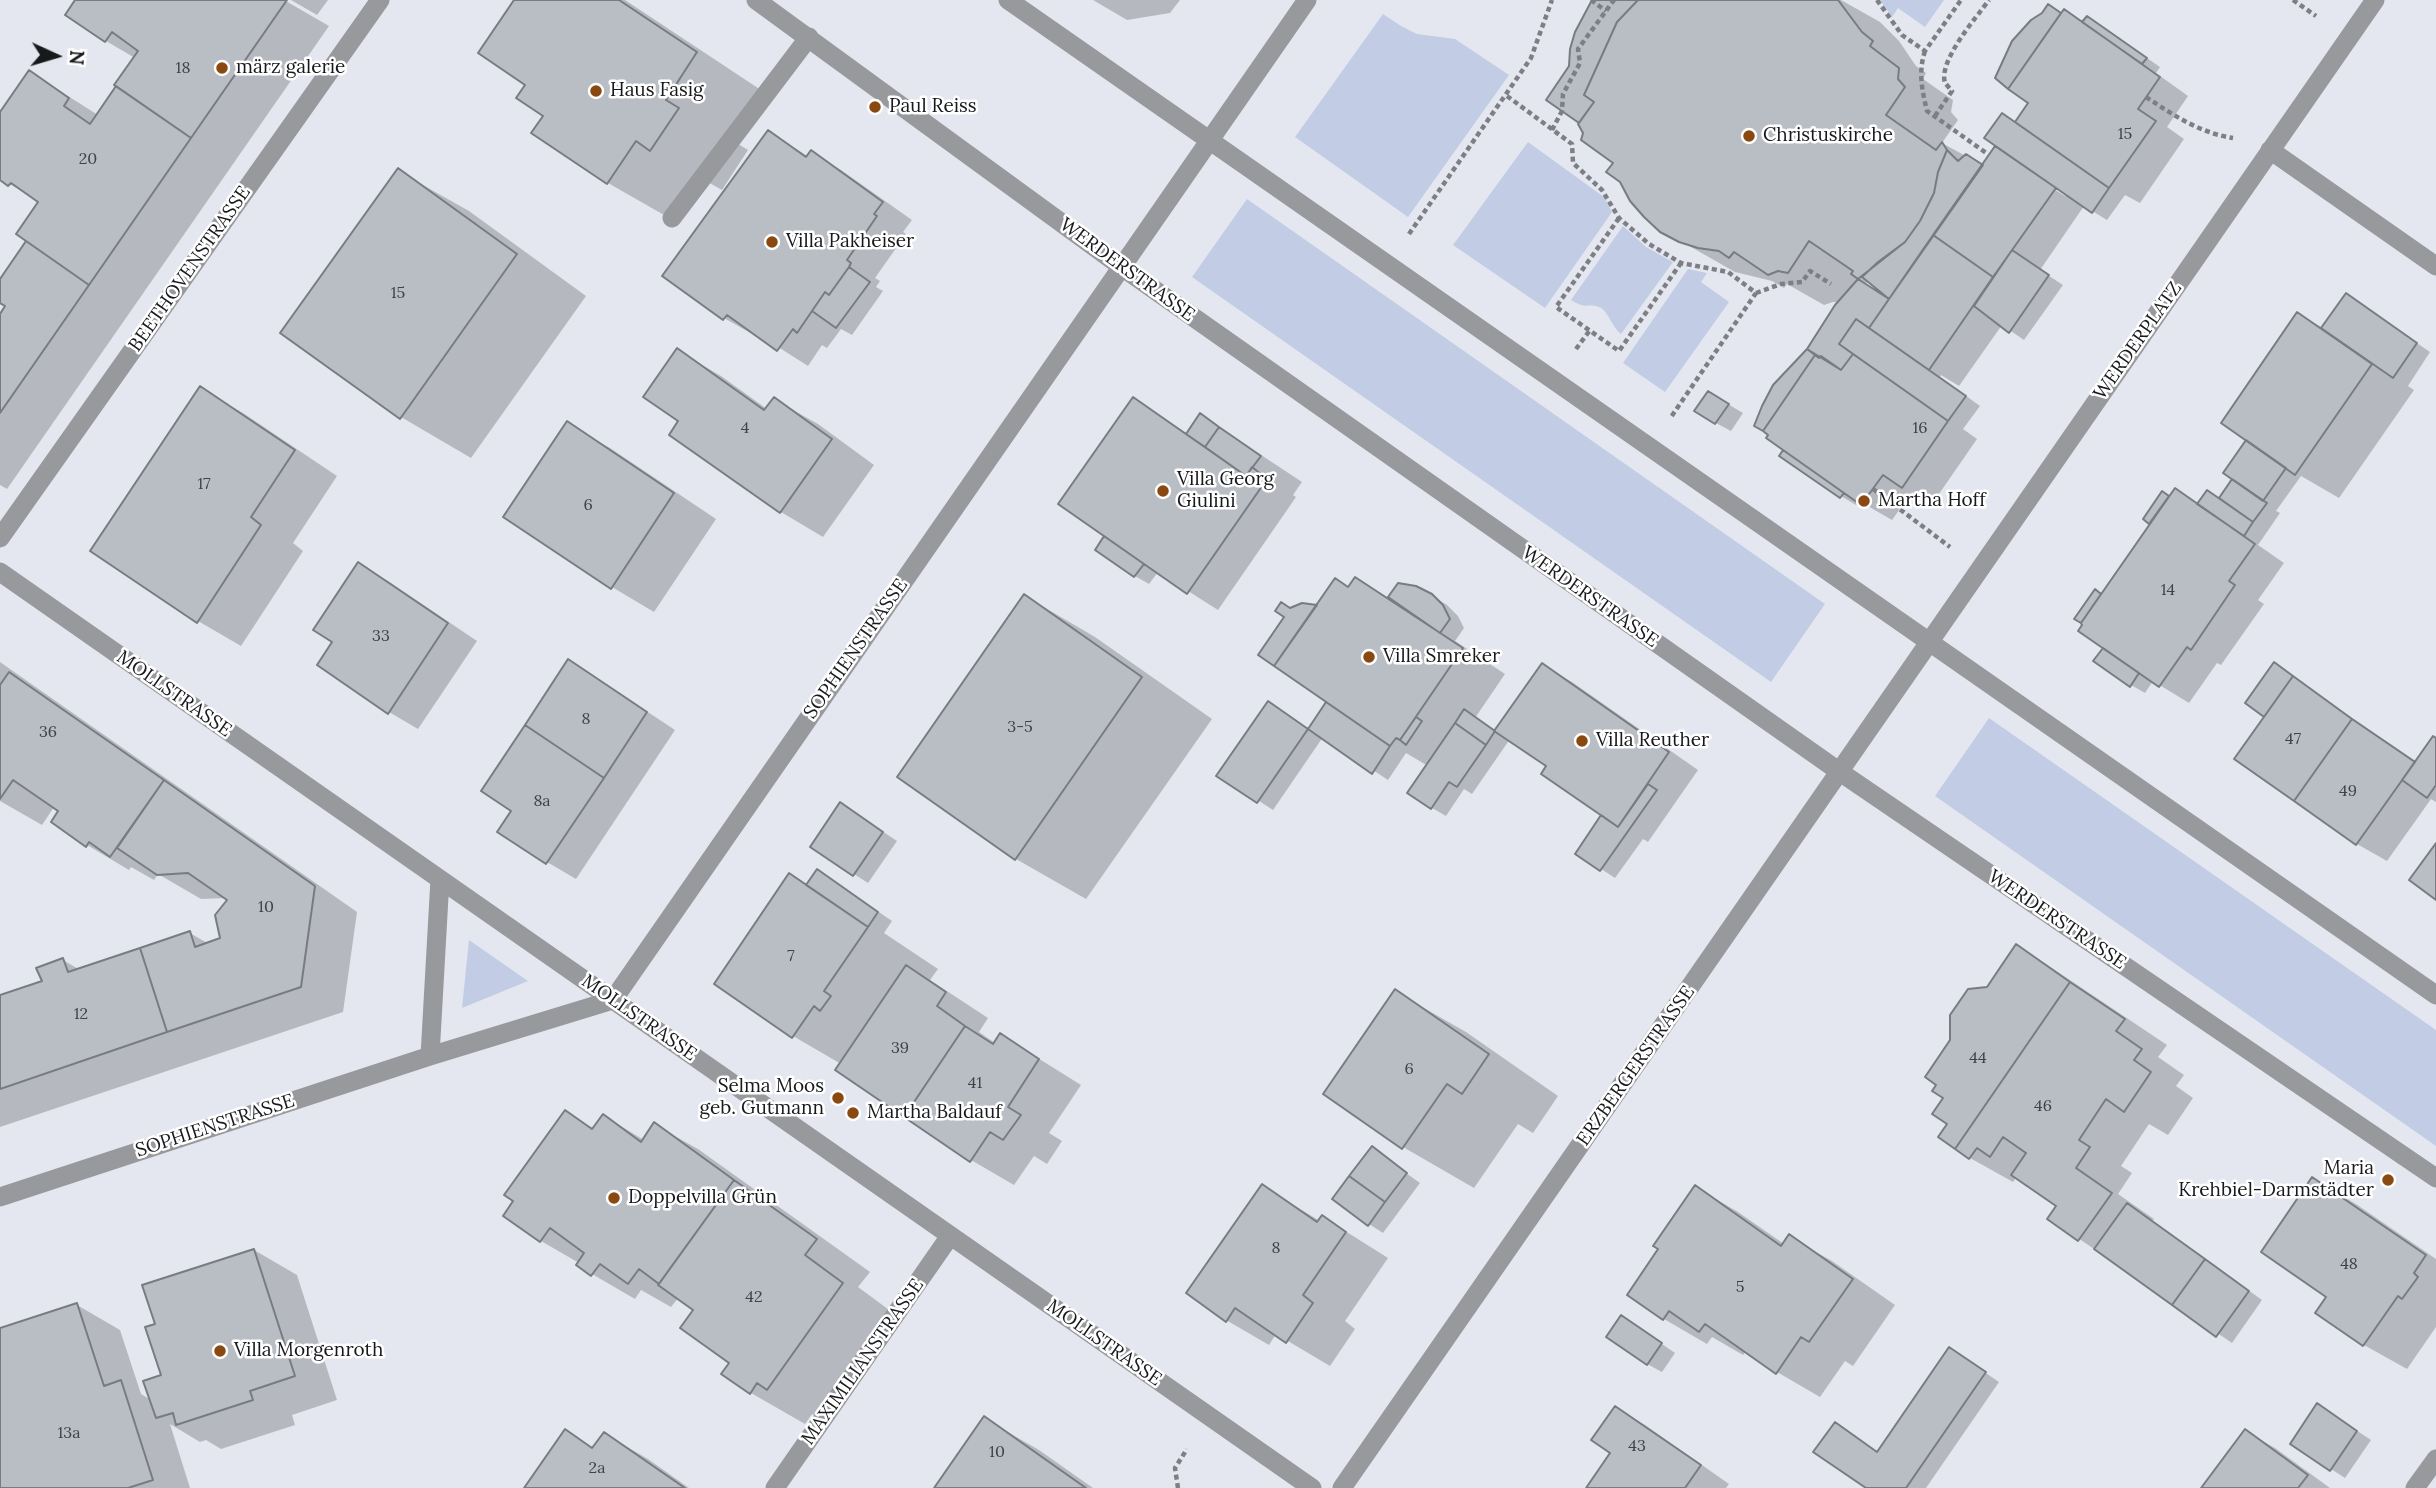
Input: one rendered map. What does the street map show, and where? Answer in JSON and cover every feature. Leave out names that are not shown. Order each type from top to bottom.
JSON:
[{"type":"street","name":"BEETHOVENSTRASSE","points":[[0,538],[380,0]]},
{"type":"street","name":"WERDERSTRASSE","points":[[756,0],[1122,268],[1840,772],[2436,1178]]},
{"type":"street","points":[[1008,0],[2436,995]]},
{"type":"street","points":[[1209,141],[1307,0]]},
{"type":"street","name":"WERDERPLATZ","points":[[1928,643],[2375,0]]},
{"type":"street","points":[[672,218],[809,37]]},
{"type":"street","name":"SOPHIENSTRASSE","points":[[0,1197],[430,1056],[613,1000],[1209,141]]},
{"type":"street","points":[[2270,150],[2436,266]]},
{"type":"street","name":"MOLLSTRASSE","points":[[0,572],[1312,1488]]},
{"type":"street","name":"ERZBERGERSTRASSE","points":[[1342,1488],[1928,643]]},
{"type":"street","points":[[430,1056],[440,879]]},
{"type":"street","name":"MAXIMILIANSTRASSE","points":[[775,1488],[950,1236]]},
{"type":"street","points":[[2416,1488],[2436,1459]]},
{"type":"path","points":[[1388,265],[1531,58],[1552,0]]},
{"type":"path","points":[[1591,0],[1606,11]]},
{"type":"path","points":[[1552,130],[1562,111],[1563,94],[1580,63],[1578,49],[1614,0]]},
{"type":"path","points":[[1877,0],[1902,34],[1925,51]]},
{"type":"path","points":[[1961,0],[1925,51],[1920,65],[1922,87],[1927,111],[1989,155]]},
{"type":"path","points":[[1935,116],[1952,91],[1945,83],[1945,69],[1951,54],[1989,0]]},
{"type":"path","points":[[1507,96],[1572,144],[1573,163],[1602,190],[1619,218],[1648,244],[1681,263],[1728,272],[1756,293]]},
{"type":"path","points":[[2146,97],[2180,120],[2220,136],[2254,142],[2270,150]]},
{"type":"path","points":[[1619,218],[1556,307],[1619,351],[1681,263]]},
{"type":"path","points":[[1650,449],[1756,293],[1781,284],[1802,282],[1810,271],[1831,285]]},
{"type":"path","points":[[1574,351],[1590,330]]},
{"type":"path","points":[[1872,489],[1980,568]]},
{"type":"shaded area","points":[[1880,0],[1944,0],[1925,27],[1898,8],[1892,17]]},
{"type":"shaded area","points":[[1383,14],[1417,34],[1455,39],[1509,75],[1408,217],[1295,137]]},
{"type":"shaded area","points":[[1528,142],[1604,197],[1612,212],[1545,308],[1453,245]]},
{"type":"shaded area","points":[[1247,199],[1825,604],[1771,682],[1192,277]]},
{"type":"shaded area","points":[[1623,226],[1646,247],[1673,262],[1621,334],[1602,309],[1580,305],[1571,300]]},
{"type":"shaded area","points":[[1688,269],[1707,273],[1701,282],[1729,302],[1665,392],[1623,363]]},
{"type":"shaded area","points":[[1989,718],[2436,1030],[2436,1146],[1935,796]]},
{"type":"shaded area","points":[[469,940],[528,981],[462,1008]]},
{"type":"building","points":[[75,0],[287,0],[191,138],[114,85],[138,51],[112,32],[105,42],[65,15]]},
{"type":"building","name":"Haus Fasig","points":[[514,0],[619,0],[697,52],[666,100],[679,108],[650,151],[636,141],[607,184],[531,133],[543,116],[516,98],[525,85],[478,53]]},
{"type":"building","points":[[1592,0],[1638,0],[1617,22],[1584,95],[1594,102],[1579,123],[1546,100],[1569,66],[1575,32]]},
{"type":"building","name":"Christuskirche","points":[[1638,0],[1838,0],[1862,32],[1873,41],[1870,46],[1899,68],[1898,79],[1905,87],[1886,115],[1936,150],[1942,142],[1947,150],[1938,172],[1934,193],[1920,221],[1905,242],[1858,279],[1851,274],[1853,271],[1809,241],[1788,273],[1778,271],[1768,275],[1734,252],[1729,258],[1719,251],[1679,242],[1660,232],[1630,201],[1620,182],[1606,172],[1613,163],[1581,140],[1583,133],[1578,124],[1594,102],[1584,95],[1617,22]]},
{"type":"building","points":[[2048,4],[2061,13],[2008,89],[1995,78],[2012,41]]},
{"type":"building","points":[[2064,9],[2160,77],[2138,109],[2156,121],[2109,188],[2015,122],[2028,103],[2008,89]]},
{"type":"building","points":[[2087,16],[2147,58],[2142,64],[2082,22]]},
{"type":"building","points":[[29,70],[69,98],[64,106],[90,124],[116,86],[191,138],[89,285],[16,234],[38,202],[11,183],[8,186],[0,180],[0,112]]},
{"type":"building","points":[[2002,113],[2109,188],[2092,213],[1984,138]]},
{"type":"building","name":"Villa Pakheiser","points":[[768,130],[806,157],[811,150],[883,202],[874,214],[877,216],[847,260],[851,263],[849,267],[829,295],[825,292],[797,333],[793,329],[777,351],[727,315],[723,320],[662,276]]},
{"type":"building","points":[[1995,146],[2056,188],[1993,277],[1933,235]]},
{"type":"building","points":[[1947,150],[1958,161],[1966,154],[1983,165],[1889,299],[1862,277],[1905,242],[1920,221],[1934,193],[1938,172]]},
{"type":"building","points":[[398,168],[517,254],[400,419],[280,333]]},
{"type":"building","points":[[1933,235],[1993,277],[1929,370],[1869,328]]},
{"type":"building","points":[[26,241],[89,285],[0,413],[0,314],[5,306],[0,303],[0,279]]},
{"type":"building","points":[[2012,250],[2049,275],[2009,333],[1974,306]]},
{"type":"building","points":[[849,267],[870,282],[836,328],[812,311],[825,292],[829,295]]},
{"type":"building","points":[[1858,279],[1889,299],[1869,328],[1856,319],[1839,344],[1853,354],[1841,370],[1807,349],[1835,305]]},
{"type":"building","points":[[2346,293],[2417,343],[2393,378],[2321,328]]},
{"type":"building","points":[[2297,312],[2372,364],[2295,475],[2221,423]]},
{"type":"building","points":[[1856,319],[1966,396],[1948,421],[1839,344]]},
{"type":"building","points":[[677,348],[764,410],[774,397],[832,439],[780,513],[669,435],[678,421],[643,397]]},
{"type":"building","points":[[1807,349],[1815,355],[1763,431],[1754,426],[1773,385]]},
{"type":"building","points":[[1853,354],[1948,421],[1902,488],[1883,475],[1861,505],[1766,438],[1768,435],[1763,431],[1815,355],[1819,358],[1821,356],[1841,370]]},
{"type":"building","points":[[200,386],[295,450],[251,517],[261,525],[197,623],[90,551]]},
{"type":"building","points":[[1708,391],[1729,404],[1715,424],[1694,411]]},
{"type":"building","name":"Villa Georg Giulini","points":[[1133,397],[1246,476],[1252,467],[1267,479],[1187,594],[1058,504]]},
{"type":"building","points":[[1200,413],[1219,427],[1205,447],[1186,434]]},
{"type":"building","points":[[567,421],[674,493],[611,589],[503,517]]},
{"type":"building","points":[[1219,427],[1261,456],[1246,476],[1205,447]]},
{"type":"building","points":[[2246,440],[2286,468],[2263,501],[2223,473]]},
{"type":"building","points":[[1783,450],[1844,493],[1840,498],[1779,456]]},
{"type":"building","points":[[2232,479],[2267,503],[2253,522],[2219,498]]},
{"type":"building","points":[[2175,488],[2255,544],[2229,581],[2235,585],[2191,650],[2187,647],[2159,687],[2078,631]]},
{"type":"building","points":[[2207,490],[2253,522],[2244,536],[2197,504]]},
{"type":"building","points":[[2162,491],[2169,496],[2149,524],[2143,519]]},
{"type":"building","points":[[1104,536],[1144,564],[1134,577],[1095,550]]},
{"type":"building","points":[[358,562],[448,623],[388,714],[317,665],[332,642],[313,630]]},
{"type":"building","name":"Villa Smreker","points":[[1355,577],[1463,648],[1400,740],[1396,738],[1390,746],[1274,666],[1335,578],[1348,587]]},
{"type":"building","points":[[1398,583],[1416,586],[1432,594],[1443,605],[1450,619],[1440,633],[1388,597]]},
{"type":"building","points":[[2095,589],[2101,594],[2081,623],[2074,619]]},
{"type":"building","points":[[1024,594],[1142,677],[1015,860],[897,777]]},
{"type":"building","points":[[1281,602],[1290,608],[1302,603],[1317,605],[1274,666],[1258,655],[1284,617],[1275,611]]},
{"type":"building","points":[[2103,648],[2139,673],[2130,687],[2093,661]]},
{"type":"building","points":[[568,659],[647,712],[604,778],[525,725]]},
{"type":"building","points":[[2274,662],[2293,676],[2264,717],[2245,703]]},
{"type":"building","name":"Villa Reuther","points":[[1542,663],[1669,752],[1618,827],[1541,774],[1546,766],[1494,731]]},
{"type":"building","points":[[9,672],[164,780],[110,857],[89,842],[86,847],[51,822],[58,811],[13,780],[0,799],[0,685]]},
{"type":"building","points":[[2293,676],[2352,719],[2294,801],[2234,759]]},
{"type":"building","points":[[1268,701],[1308,729],[1257,803],[1216,776]]},
{"type":"building","points":[[1326,702],[1390,746],[1372,774],[1308,729]]},
{"type":"building","points":[[1464,709],[1495,731],[1486,745],[1455,723]]},
{"type":"building","points":[[1416,717],[1422,721],[1406,745],[1400,740]]},
{"type":"building","points":[[2352,719],[2415,762],[2356,845],[2294,801]]},
{"type":"building","points":[[1455,723],[1486,745],[1457,787],[1449,782],[1431,809],[1407,793]]},
{"type":"building","points":[[525,725],[604,778],[546,864],[497,832],[511,811],[481,791]]},
{"type":"building","points":[[2433,736],[2436,738],[2436,785],[2427,798],[2402,780]]},
{"type":"building","points":[[164,780],[315,886],[301,987],[167,1032],[140,948],[190,931],[195,947],[220,938],[215,915],[227,900],[188,873],[157,875],[117,848]]},
{"type":"building","points":[[1648,784],[1657,790],[1600,871],[1575,854],[1601,815],[1618,827]]},
{"type":"building","points":[[840,802],[883,832],[853,876],[810,847]]},
{"type":"building","points":[[2436,843],[2436,900],[2409,880]]},
{"type":"building","points":[[817,869],[878,912],[868,927],[806,885]]},
{"type":"building","points":[[789,873],[868,927],[824,991],[831,996],[820,1011],[814,1006],[792,1038],[714,984]]},
{"type":"building","points":[[2016,944],[2070,982],[1955,1149],[1938,1137],[1947,1124],[1932,1114],[1943,1098],[1932,1091],[1936,1085],[1925,1077],[1950,1040],[1950,1015],[1968,989],[1987,987]]},
{"type":"building","points":[[140,948],[167,1032],[0,1089],[0,995],[42,981],[36,968],[63,958],[68,972]]},
{"type":"building","points":[[906,965],[946,992],[937,1006],[965,1026],[904,1117],[835,1070]]},
{"type":"building","points":[[2070,982],[2125,1019],[2116,1031],[2142,1049],[2134,1060],[2151,1072],[2124,1112],[2106,1099],[2079,1140],[2090,1147],[2076,1168],[2112,1193],[2078,1241],[2047,1219],[2056,1206],[2011,1175],[2026,1153],[2003,1137],[1990,1157],[1977,1148],[1969,1159],[1955,1149]]},
{"type":"building","points":[[1395,989],[1489,1054],[1462,1094],[1447,1084],[1402,1149],[1323,1094]]},
{"type":"building","points":[[965,1026],[993,1044],[1000,1033],[1039,1059],[1008,1107],[1021,1115],[1003,1140],[990,1132],[970,1162],[904,1117]]},
{"type":"building","name":"Doppelvilla Grün","points":[[565,1110],[592,1129],[603,1114],[641,1142],[654,1122],[734,1180],[659,1284],[639,1269],[628,1284],[600,1264],[591,1276],[576,1265],[584,1253],[550,1228],[540,1242],[503,1216],[513,1201],[504,1195]]},
{"type":"building","points":[[1372,1146],[1407,1173],[1385,1202],[1349,1176]]},
{"type":"building","points":[[1349,1176],[1385,1202],[1368,1226],[1332,1199]]},
{"type":"building","points":[[2312,1177],[2426,1255],[2414,1273],[2418,1277],[2402,1299],[2398,1296],[2363,1346],[2315,1313],[2326,1297],[2261,1252]]},
{"type":"building","name":"Doppelvilla Grün","points":[[734,1180],[817,1239],[805,1255],[843,1283],[767,1390],[757,1383],[750,1394],[721,1374],[729,1363],[680,1328],[693,1310],[658,1285]]},
{"type":"building","points":[[1262,1184],[1317,1222],[1322,1215],[1346,1232],[1303,1295],[1313,1303],[1286,1343],[1235,1308],[1226,1322],[1186,1293]]},
{"type":"building","points":[[1695,1185],[1781,1246],[1789,1234],[1853,1279],[1809,1342],[1801,1337],[1776,1374],[1705,1324],[1699,1332],[1669,1311],[1663,1320],[1627,1295],[1658,1249],[1653,1246]]},
{"type":"building","points":[[2127,1203],[2205,1259],[2172,1305],[2094,1249]]},
{"type":"building","name":"Villa Morgenroth","points":[[254,1249],[295,1376],[250,1391],[253,1400],[176,1425],[173,1413],[156,1418],[143,1381],[161,1375],[145,1327],[155,1324],[142,1285]]},
{"type":"building","points":[[2205,1259],[2249,1291],[2216,1337],[2172,1305]]},
{"type":"building","points":[[77,1303],[104,1386],[121,1380],[153,1480],[128,1488],[0,1488],[0,1328]]},
{"type":"building","points":[[1621,1315],[1662,1343],[1647,1365],[1606,1337]]},
{"type":"building","points":[[1949,1347],[1986,1372],[1906,1488],[1866,1488],[1813,1452],[1835,1422],[1877,1452]]},
{"type":"building","points":[[2317,1403],[2357,1431],[2330,1471],[2290,1444]]},
{"type":"building","points":[[1615,1406],[1701,1465],[1685,1488],[1586,1488],[1610,1453],[1591,1440]]},
{"type":"building","points":[[984,1416],[1086,1488],[934,1488]]},
{"type":"building","points":[[565,1429],[592,1448],[604,1432],[685,1488],[524,1488]]},
{"type":"building","points":[[2245,1429],[2308,1475],[2298,1488],[2201,1488]]},
{"type":"place","name":"märz galerie","points":[[222,68]]},
{"type":"place","name":"Haus Fasig","points":[[596,91]]},
{"type":"place","name":"Paul Reiss","points":[[875,107]]},
{"type":"place","name":"Christuskirche","points":[[1749,136]]},
{"type":"place","name":"Villa Pakheiser","points":[[772,242]]},
{"type":"place","name":"Villa Georg Giulini","points":[[1163,491]]},
{"type":"place","name":"Martha Hoff","points":[[1864,501]]},
{"type":"place","name":"Villa Smreker","points":[[1369,657]]},
{"type":"place","name":"Villa Reuther","points":[[1582,741]]},
{"type":"place","name":"Selma Moos geb. Gutmann","points":[[838,1098]]},
{"type":"place","name":"Martha Baldauf","points":[[853,1113]]},
{"type":"place","name":"Maria Krehbiel-Darmstädter","points":[[2388,1180]]},
{"type":"place","name":"Doppelvilla Grün","points":[[614,1198]]},
{"type":"place","name":"Villa Morgenroth","points":[[220,1351]]}]
